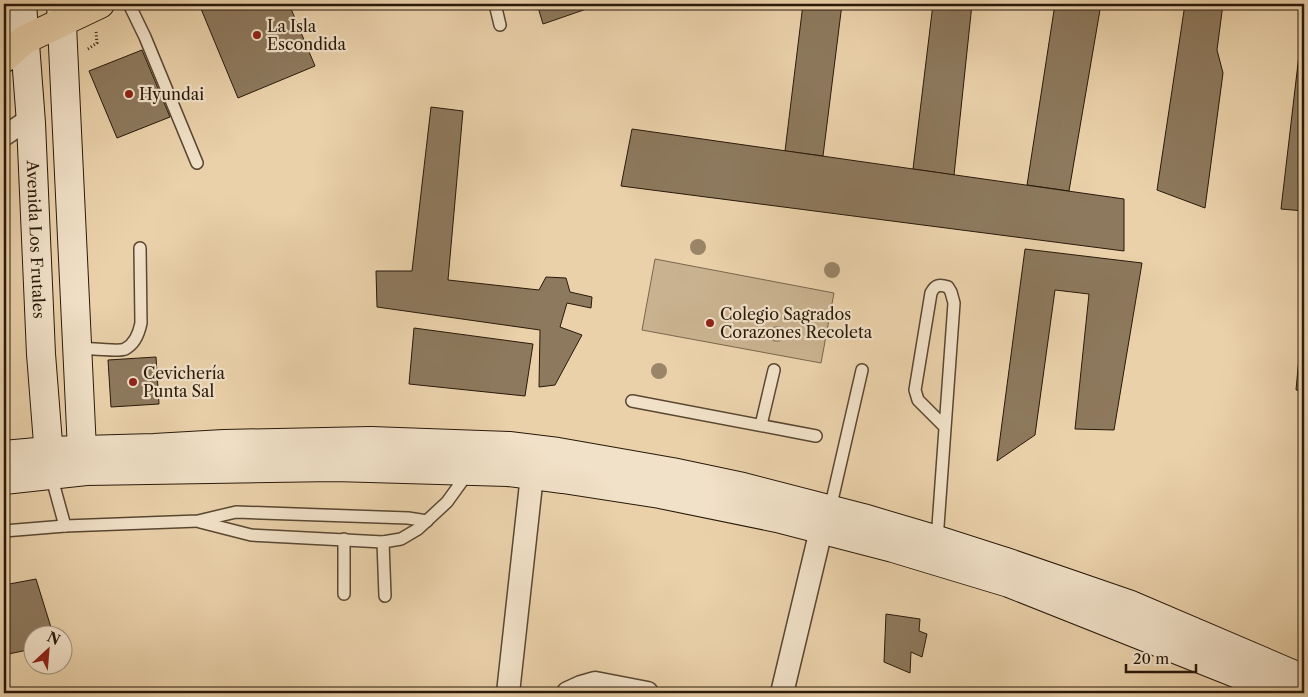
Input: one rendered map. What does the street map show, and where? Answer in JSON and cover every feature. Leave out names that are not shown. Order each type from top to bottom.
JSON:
[{"type":"main road","name":"Avenida Los Frutales","points":[[22,4],[31,128],[41,354],[50,463]]},
{"type":"main road","points":[[4,58],[24,40],[62,13],[100,4]]},
{"type":"main road","points":[[62,13],[84,460]]},
{"type":"main road","points":[[31,128],[39,137],[44,133],[55,132],[63,136],[68,142]]},
{"type":"main road","points":[[41,354],[49,366],[56,370],[64,371],[71,368],[78,353]]},
{"type":"main road","points":[[4,455],[50,463],[84,460],[154,448],[224,444],[371,441],[509,446],[558,452],[672,472],[743,487],[893,548],[1009,584],[1283,693]]},
{"type":"main road","points":[[84,460],[508,472],[660,494],[776,518],[826,520],[937,540],[1003,560],[1131,605],[1304,679]]},
{"type":"main road","points":[[4,480],[50,463]]},
{"type":"street","points":[[508,693],[532,475]]},
{"type":"street","points":[[782,693],[826,520]]},
{"type":"street","points":[[568,693],[595,683],[647,693]]},
{"type":"lane","points":[[129,4],[145,37],[197,163]]},
{"type":"lane","points":[[495,4],[500,25]]},
{"type":"lane","points":[[4,131],[31,128]]},
{"type":"lane","points":[[4,141],[31,128]]},
{"type":"lane","points":[[78,353],[124,350],[132,344],[139,334],[141,323],[140,248]]},
{"type":"lane","points":[[937,540],[954,304],[948,287],[938,285],[930,293],[915,390],[918,400],[944,426]]},
{"type":"lane","points":[[761,425],[774,370]]},
{"type":"lane","points":[[826,520],[862,370]]},
{"type":"lane","points":[[632,401],[816,436]]},
{"type":"lane","points":[[50,463],[65,526]]},
{"type":"lane","points":[[198,521],[251,535],[383,542],[401,539],[418,529],[447,502],[469,471]]},
{"type":"lane","points":[[4,531],[65,526],[198,521],[236,512],[408,518],[427,521]]},
{"type":"lane","points":[[344,539],[344,594]]},
{"type":"lane","points":[[383,542],[385,596]]},
{"type":"shaded area","points":[[655,259],[834,293],[821,363],[642,330]]},
{"type":"building","name":"La Isla Escondida","points":[[199,4],[289,4],[315,66],[238,98]]},
{"type":"building","points":[[537,4],[601,4],[543,24]]},
{"type":"building","points":[[803,4],[842,4],[823,156],[785,151]]},
{"type":"building","points":[[933,4],[972,4],[954,175],[913,169]]},
{"type":"building","points":[[1055,4],[1101,4],[1069,191],[1027,185]]},
{"type":"building","points":[[1185,4],[1223,4],[1217,50],[1223,73],[1205,208],[1157,190]]},
{"type":"building","points":[[1304,12],[1304,211],[1281,209]]},
{"type":"building","name":"Hyundai","points":[[142,50],[170,117],[117,138],[89,71]]},
{"type":"building","points":[[431,107],[463,111],[448,280],[539,290],[546,277],[566,278],[570,292],[592,297],[591,308],[567,303],[560,327],[582,335],[555,385],[539,387],[540,330],[377,307],[376,271],[412,271]]},
{"type":"building","points":[[632,129],[1124,199],[1124,251],[621,186]]},
{"type":"building","points":[[1025,249],[1142,263],[1114,430],[1075,429],[1089,294],[1055,290],[1035,435],[997,461]]},
{"type":"building","points":[[1304,303],[1304,391],[1296,390]]},
{"type":"building","points":[[414,328],[533,344],[525,396],[409,384]]},
{"type":"building","name":"Cevichería Punta Sal","points":[[156,357],[159,404],[111,407],[108,360]]},
{"type":"building","points":[[36,579],[50,624],[22,624],[22,651],[4,655],[4,633],[9,630],[4,585]]},
{"type":"building","points":[[886,614],[920,619],[919,631],[927,634],[922,657],[911,652],[910,673],[884,662]]},
{"type":"place","name":"La Isla Escondida","points":[[257,35]]},
{"type":"place","name":"Hyundai","points":[[129,94]]},
{"type":"place","name":"Colegio Sagrados Corazones Recoleta","points":[[710,323]]},
{"type":"place","name":"Cevichería Punta Sal","points":[[133,382]]}]
